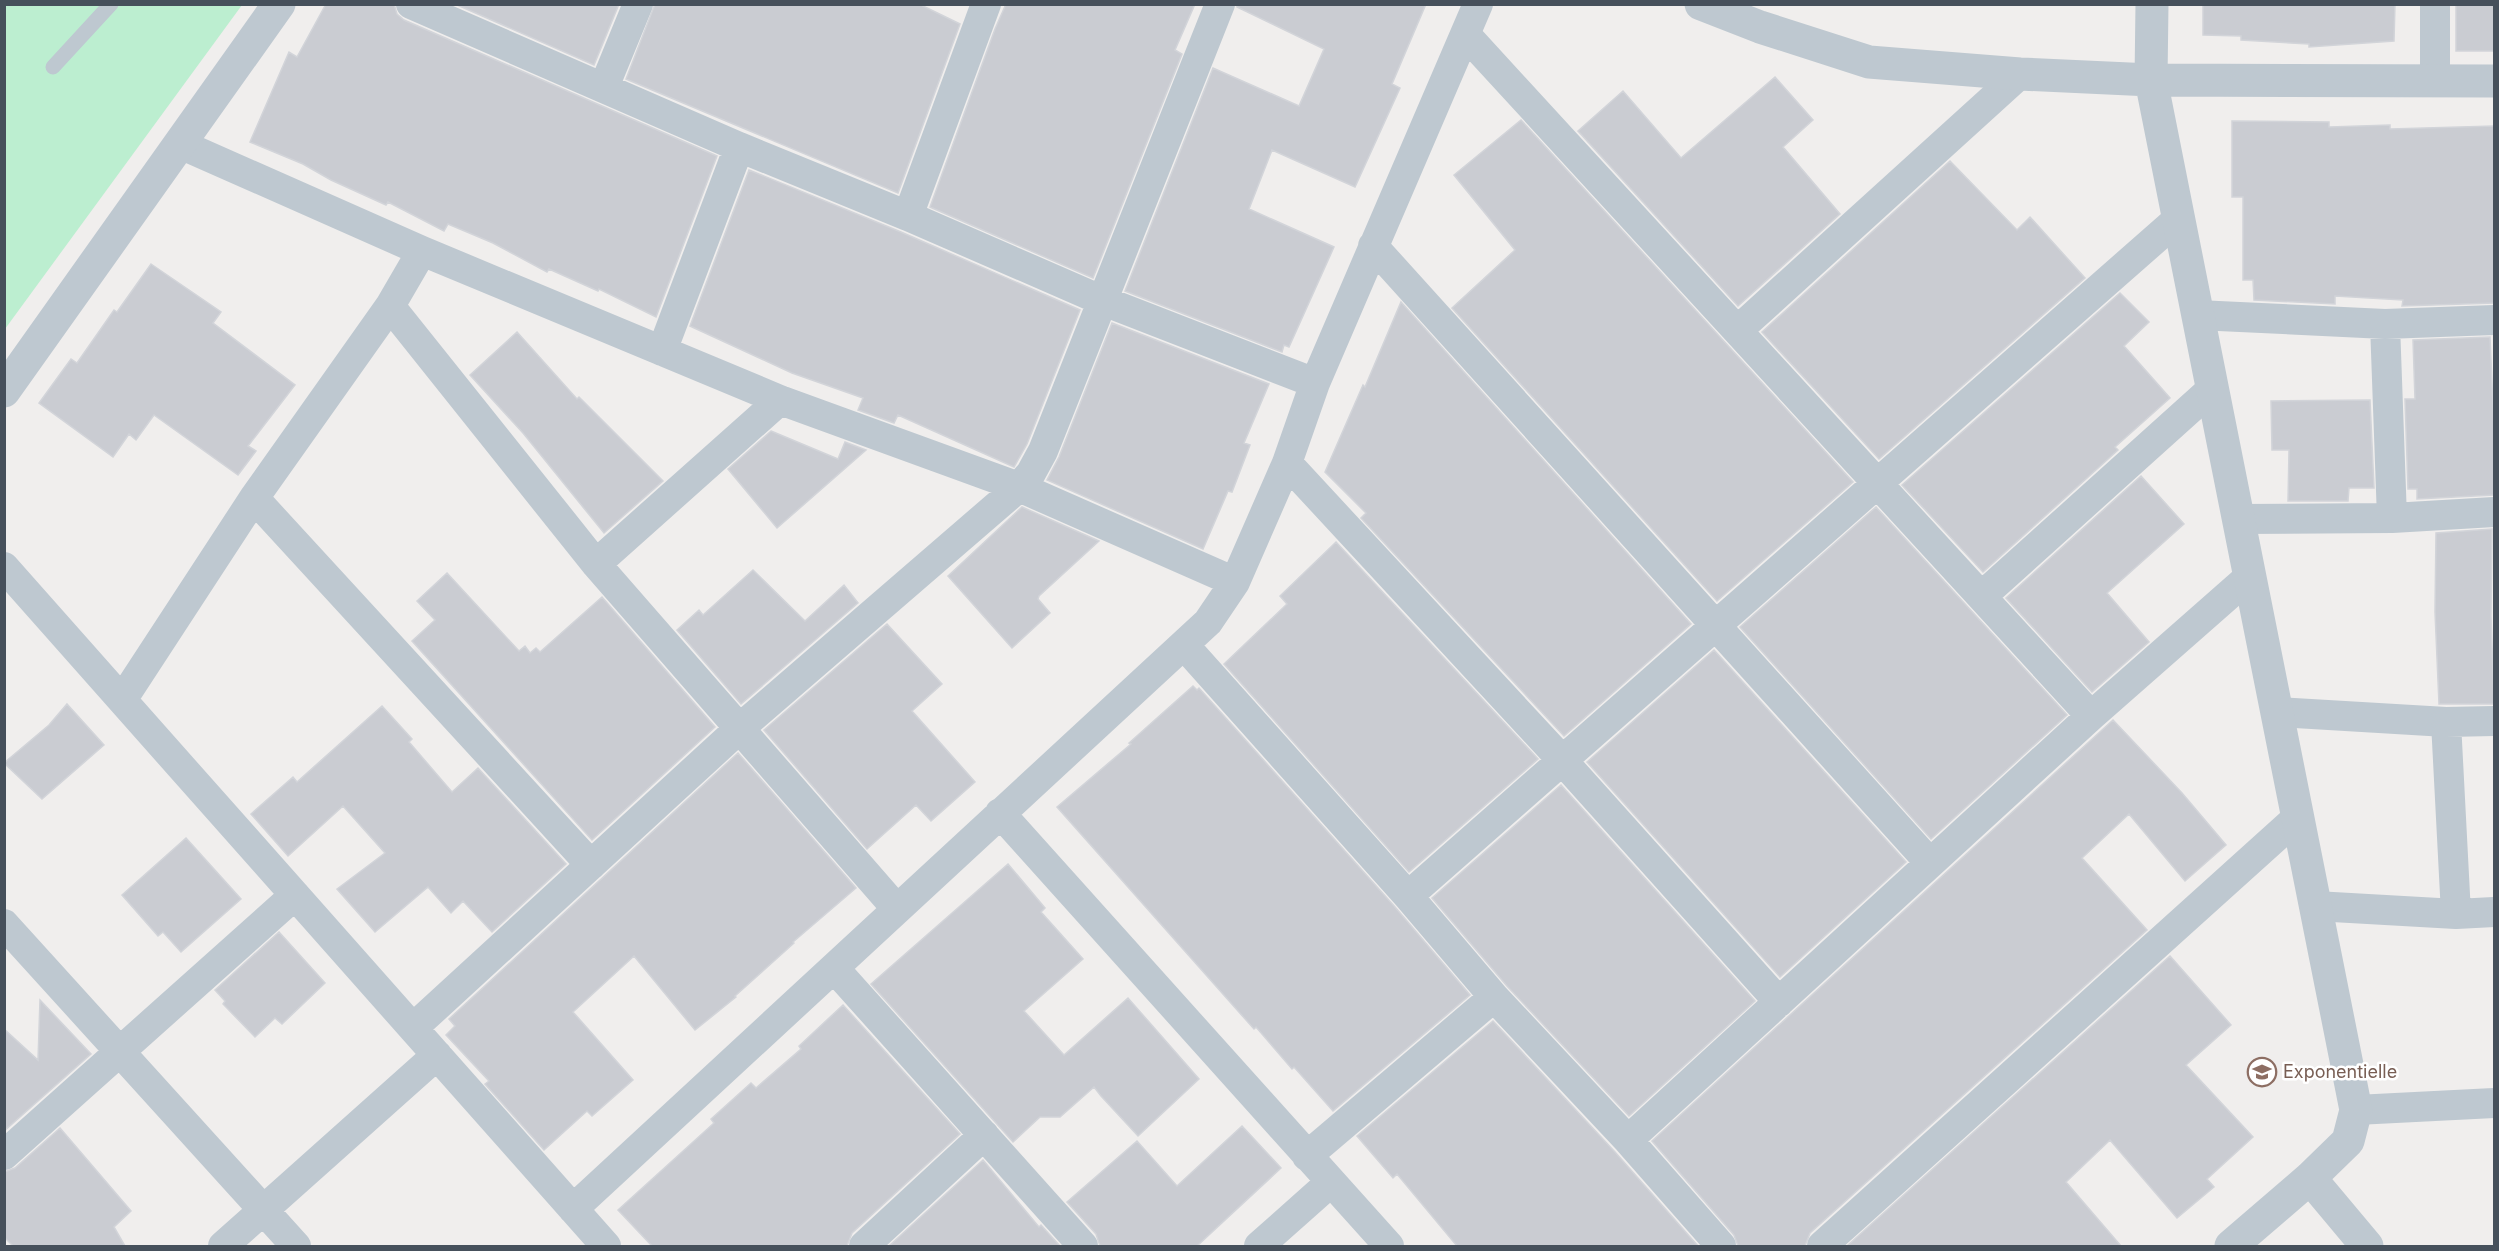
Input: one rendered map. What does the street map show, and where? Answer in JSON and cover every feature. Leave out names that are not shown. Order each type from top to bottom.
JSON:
[{"type":"street","points":[[4,391],[279,4]]},
{"type":"street","points":[[411,4],[739,147],[908,216],[1101,300],[1315,382]]},
{"type":"street","points":[[604,87],[638,4]]},
{"type":"street","points":[[413,1028],[740,728],[1019,487],[1031,473],[1043,451],[1220,4]]},
{"type":"street","points":[[573,1209],[1208,622],[1235,582],[1287,463],[1315,382],[1478,4]]},
{"type":"street","points":[[1701,4],[1760,27],[1869,62],[2020,74],[2151,80],[2494,81]]},
{"type":"street","points":[[2152,4],[2151,80],[2356,1110],[2348,1140],[2310,1178],[2231,1246]]},
{"type":"street","points":[[2435,4],[2435,82]]},
{"type":"street","points":[[908,216],[983,5]]},
{"type":"street","points":[[1466,35],[2091,716]]},
{"type":"street","points":[[1738,330],[2020,74]]},
{"type":"street","points":[[180,144],[422,251],[780,400],[1019,487],[1235,582]]},
{"type":"street","points":[[662,351],[739,147]]},
{"type":"street","points":[[1408,896],[2178,219]]},
{"type":"street","points":[[1373,246],[1717,624],[1930,863]]},
{"type":"street","points":[[122,700],[254,498],[390,306],[422,251]]},
{"type":"street","points":[[390,306],[596,564],[896,908]]},
{"type":"street","points":[[2197,315],[2385,324],[2494,320]]},
{"type":"street","points":[[2385,324],[2392,518]]},
{"type":"street","points":[[1982,596],[2212,388]]},
{"type":"street","points":[[596,564],[780,400]]},
{"type":"street","points":[[1287,463],[1562,760],[1779,1002]]},
{"type":"street","points":[[254,498],[591,865]]},
{"type":"street","points":[[2238,519],[2392,518],[2494,512]]},
{"type":"street","points":[[4,567],[606,1246]]},
{"type":"street","points":[[1628,1140],[2091,716],[2249,577]]},
{"type":"street","points":[[1184,645],[1408,896],[1494,997],[1628,1140],[1721,1246]]},
{"type":"street","points":[[2276,712],[2446,722],[2494,721]]},
{"type":"street","points":[[2446,722],[2456,914]]},
{"type":"street","points":[[1000,813],[1389,1246]]},
{"type":"street","points":[[1822,1246],[2297,818]]},
{"type":"street","points":[[4,1155],[295,895]]},
{"type":"street","points":[[2314,906],[2456,914],[2494,912]]},
{"type":"street","points":[[4,924],[296,1246]]},
{"type":"street","points":[[834,968],[1083,1246]]},
{"type":"street","points":[[1307,1156],[1494,997]]},
{"type":"street","points":[[223,1246],[437,1055]]},
{"type":"street","points":[[2356,1110],[2494,1103]]},
{"type":"street","points":[[864,1246],[984,1135]]},
{"type":"street","points":[[2310,1178],[2367,1246]]},
{"type":"street","points":[[1259,1246],[1331,1182]]},
{"type":"lane","points":[[53,67],[111,4]]},
{"type":"green space","points":[[5,5],[242,5],[5,329]]},
{"type":"building","points":[[326,4],[394,4],[397,14],[404,20],[717,156],[656,317],[599,289],[598,291],[549,269],[547,272],[493,243],[448,224],[444,231],[388,202],[386,205],[331,180],[303,164],[250,142],[289,52],[297,57]]},
{"type":"building","points":[[455,4],[619,4],[594,65]]},
{"type":"building","points":[[655,4],[919,4],[960,24],[898,193],[626,79]]},
{"type":"building","points":[[1006,4],[1195,4],[1175,50],[1182,54],[1093,278],[930,207]]},
{"type":"building","points":[[1237,4],[1426,4],[1392,84],[1400,88],[1355,187],[1272,150],[1249,209],[1334,247],[1289,347],[1284,345],[1282,352],[1125,291],[1213,68],[1299,106],[1324,49],[1237,7]]},
{"type":"building","points":[[2203,4],[2395,4],[2394,41],[2309,47],[2309,44],[2241,40],[2241,36],[2203,35]]},
{"type":"building","points":[[2456,4],[2494,4],[2494,51],[2456,51]]},
{"type":"building","points":[[1775,77],[1813,120],[1783,147],[1840,214],[1738,306],[1578,131],[1623,91],[1681,158]]},
{"type":"building","points":[[1521,120],[1853,482],[1717,601],[1452,308],[1515,250],[1454,175]]},
{"type":"building","points":[[2232,121],[2329,122],[2329,127],[2390,125],[2390,129],[2494,126],[2494,303],[2402,306],[2403,300],[2335,296],[2335,304],[2254,300],[2253,280],[2243,280],[2243,197],[2232,197]]},
{"type":"building","points":[[1950,161],[2017,230],[2030,217],[2085,278],[1879,459],[1762,332]]},
{"type":"building","points":[[749,170],[901,232],[1080,310],[1027,444],[1014,467],[898,415],[894,423],[858,410],[863,398],[792,373],[690,326]]},
{"type":"building","points":[[151,264],[221,312],[213,323],[295,385],[248,446],[256,451],[238,475],[154,415],[136,440],[129,434],[113,457],[39,403],[71,359],[77,363],[114,310],[117,312]]},
{"type":"building","points":[[2120,293],[2149,322],[2124,346],[2170,398],[2115,447],[2118,450],[1983,572],[1902,485]]},
{"type":"building","points":[[1401,302],[1691,624],[1564,736],[1361,518],[1366,513],[1325,472],[1363,385],[1365,387]]},
{"type":"building","points":[[1112,323],[1269,384],[1244,443],[1250,445],[1232,492],[1228,491],[1203,549],[1047,480],[1059,457]]},
{"type":"building","points":[[517,332],[577,399],[579,397],[663,481],[604,533],[523,433],[470,375]]},
{"type":"building","points":[[2490,337],[2494,495],[2417,499],[2417,489],[2408,489],[2405,399],[2415,399],[2413,340]]},
{"type":"building","points":[[2370,400],[2374,488],[2349,488],[2348,501],[2288,501],[2289,450],[2272,450],[2271,401]]},
{"type":"building","points":[[771,431],[838,459],[845,442],[866,450],[777,528],[728,469]]},
{"type":"building","points":[[2141,476],[2184,524],[2107,593],[2149,642],[2092,692],[2006,598]]},
{"type":"building","points":[[1022,507],[1099,541],[1039,596],[1038,599],[1050,613],[1012,648],[948,576]]},
{"type":"building","points":[[1876,507],[2067,715],[1931,839],[1740,627]]},
{"type":"building","points":[[2492,529],[2491,616],[2494,704],[2439,704],[2435,612],[2436,533]]},
{"type":"building","points":[[1336,542],[1538,759],[1409,872],[1224,664],[1287,604],[1280,596]]},
{"type":"building","points":[[753,570],[805,621],[844,585],[858,603],[741,704],[677,630],[699,610],[703,615]]},
{"type":"building","points":[[447,573],[519,651],[525,646],[530,653],[536,648],[540,652],[602,597],[715,727],[592,840],[412,641],[435,620],[417,601]]},
{"type":"building","points":[[887,624],[942,684],[912,711],[975,782],[931,821],[916,805],[867,849],[764,730]]},
{"type":"building","points":[[1714,650],[1906,862],[1780,977],[1587,762]]},
{"type":"building","points":[[1193,686],[1197,690],[1199,688],[1395,907],[1470,995],[1333,1111],[1294,1067],[1292,1069],[1256,1027],[1254,1029],[1057,807],[1131,744],[1129,743]]},
{"type":"building","points":[[67,704],[104,745],[42,799],[4,763],[49,725]]},
{"type":"building","points":[[382,706],[412,739],[409,742],[452,792],[478,768],[566,864],[492,932],[463,901],[451,913],[428,887],[375,932],[337,889],[385,853],[343,806],[288,856],[251,814],[293,777],[297,782]]},
{"type":"building","points":[[2113,720],[2182,793],[2226,845],[2185,881],[2129,814],[2082,858],[2147,930],[1810,1233],[1805,1246],[1738,1246],[1734,1235],[1652,1141]]},
{"type":"building","points":[[738,753],[856,888],[793,942],[736,997],[695,1030],[634,956],[573,1012],[633,1080],[592,1116],[587,1111],[544,1150],[485,1084],[489,1081],[446,1035],[455,1026],[449,1019]]},
{"type":"building","points":[[1561,785],[1755,1001],[1629,1116],[1507,986],[1432,898]]},
{"type":"building","points":[[186,838],[241,899],[181,952],[163,932],[158,936],[122,895]]},
{"type":"building","points":[[1008,864],[1045,908],[1041,912],[1083,959],[1024,1011],[1064,1055],[1128,998],[1199,1079],[1138,1136],[1094,1087],[1060,1117],[1040,1117],[1013,1142],[871,984]]},
{"type":"building","points":[[279,932],[325,983],[282,1024],[275,1018],[255,1037],[223,1004],[225,1001],[215,990]]},
{"type":"building","points":[[2170,956],[2231,1025],[2186,1065],[2253,1137],[2207,1179],[2214,1187],[2177,1218],[2110,1140],[2066,1182],[2121,1246],[1847,1246]]},
{"type":"building","points":[[40,1000],[91,1054],[4,1131],[4,1029],[38,1060]]},
{"type":"building","points":[[843,1005],[960,1134],[852,1233],[847,1246],[652,1246],[618,1210],[714,1123],[711,1119],[751,1083],[756,1088],[801,1049],[799,1046]]},
{"type":"building","points":[[1493,1021],[1615,1152],[1698,1246],[1457,1246],[1397,1174],[1393,1178],[1357,1136]]},
{"type":"building","points":[[1242,1126],[1281,1168],[1197,1246],[1100,1246],[1096,1234],[1067,1202],[1137,1141],[1177,1186]]},
{"type":"building","points":[[60,1128],[131,1211],[114,1227],[125,1246],[13,1246],[4,1237],[4,1172],[15,1168]]},
{"type":"building","points":[[983,1160],[1039,1227],[1041,1225],[1060,1246],[889,1246]]},
{"type":"place","name":"Exponentielle","points":[[2262,1072]]}]
